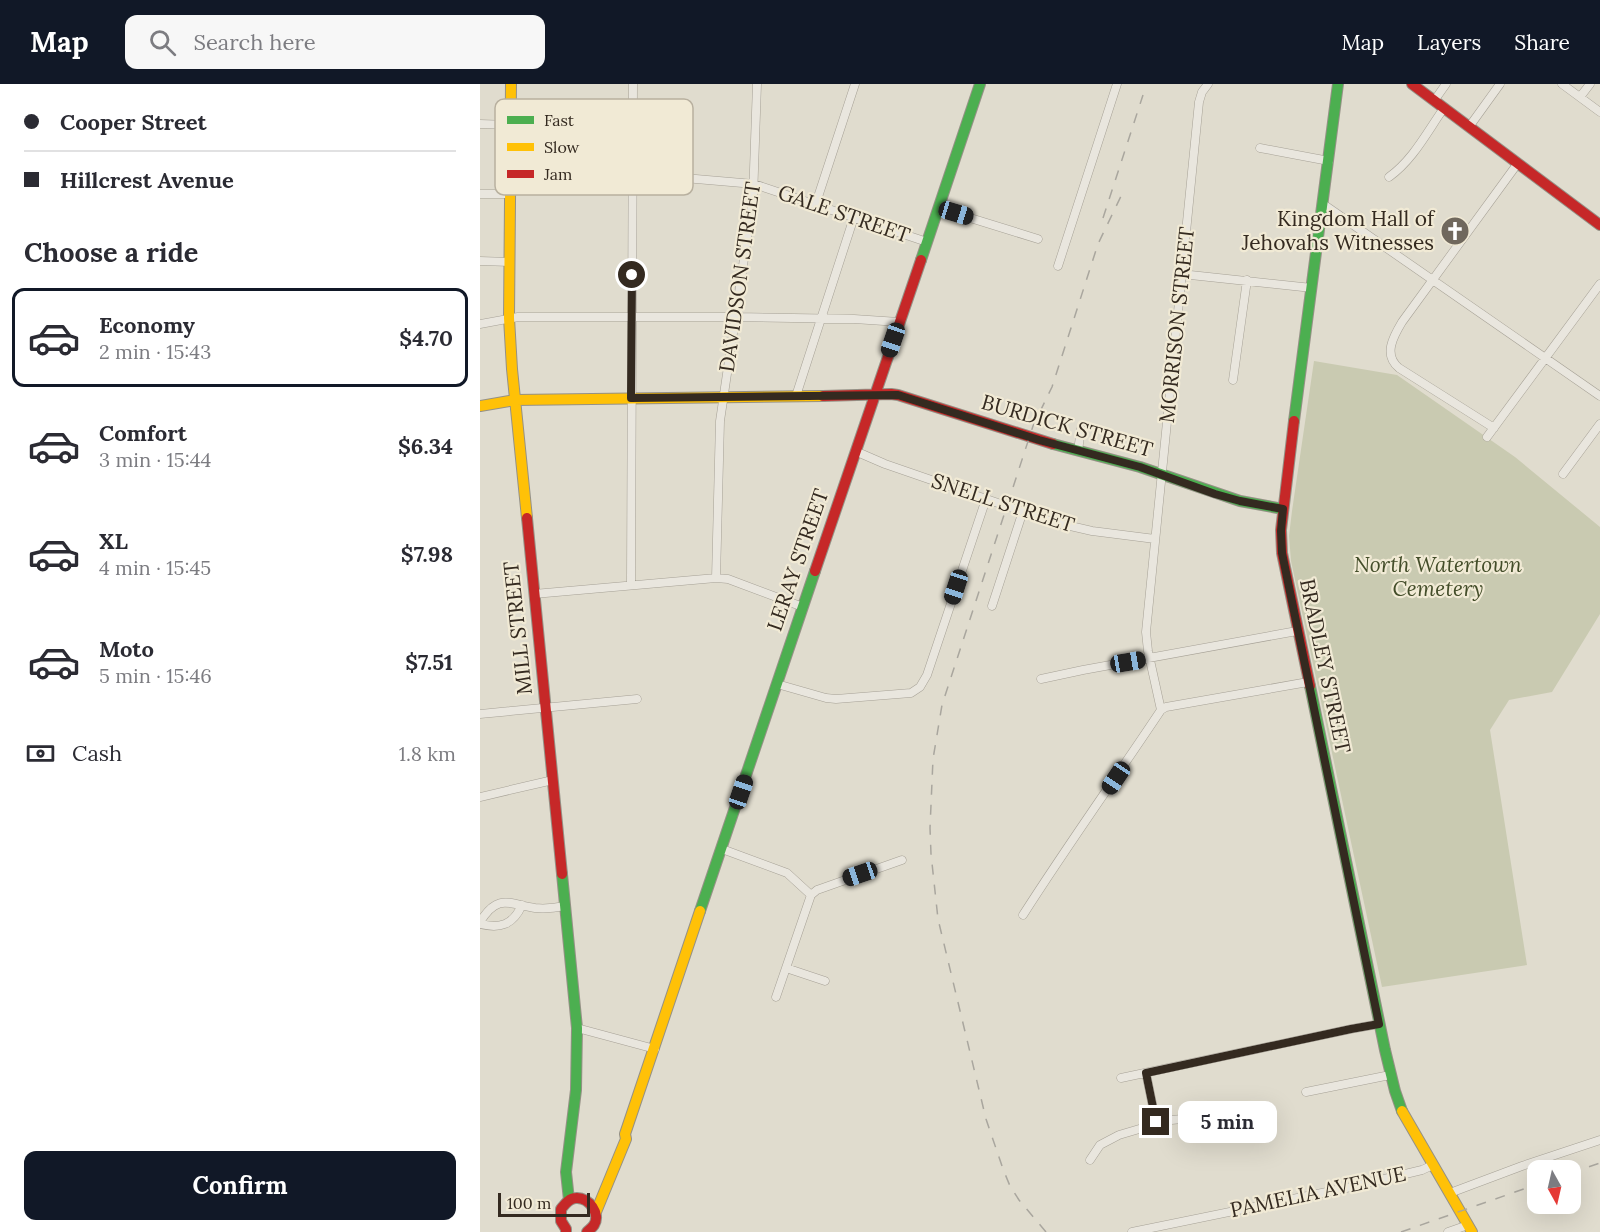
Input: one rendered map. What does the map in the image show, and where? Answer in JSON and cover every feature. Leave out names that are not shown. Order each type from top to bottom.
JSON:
[{"type":"main road","name":"MILL STREET","points":[[511,84],[511,99]]},
{"type":"main road","name":"LERAY STREET","points":[[625,1134],[980,84]]},
{"type":"main road","name":"BRADLEY STREET","points":[[1338,84],[1283,509],[1282,553],[1390,1076],[1403,1113],[1470,1228]]},
{"type":"main road","points":[[1412,84],[1600,225]]},
{"type":"main road","name":"MILL STREET","points":[[510,195],[509,318],[515,400],[577,1028],[576,1090],[568,1167],[577,1199]]},
{"type":"main road","name":"BURDICK STREET","points":[[480,406],[515,400],[898,395],[1021,435],[1162,474],[1215,494],[1283,509]]},
{"type":"main road","points":[[568,1231],[561,1221],[561,1209],[577,1199],[595,1194],[625,1134]]},
{"type":"main road","points":[[586,1232],[591,1230],[595,1223],[596,1212],[626,1139],[625,1134]]},
{"type":"main road","points":[[577,1199],[593,1205],[596,1212]]},
{"type":"street","points":[[633,84],[633,99]]},
{"type":"street","name":"DAVIDSON STREET","points":[[716,578],[718,446],[754,184],[757,84]]},
{"type":"street","points":[[816,203],[855,84]]},
{"type":"street","points":[[1058,266],[1117,84]]},
{"type":"street","name":"MORRISON STREET","points":[[1161,710],[1146,632],[1199,102],[1208,84]]},
{"type":"street","points":[[1434,101],[1446,84]]},
{"type":"street","points":[[1469,127],[1500,84]]},
{"type":"street","points":[[1562,84],[1600,112]]},
{"type":"street","points":[[1580,98],[1590,84]]},
{"type":"street","points":[[1389,177],[1401,169],[1409,159],[1444,108]]},
{"type":"street","points":[[480,124],[495,124]]},
{"type":"street","points":[[1260,148],[1329,161]]},
{"type":"street","points":[[1494,428],[1393,363],[1390,347],[1402,322],[1518,163]]},
{"type":"street","name":"GALE STREET","points":[[693,178],[754,184],[927,242]]},
{"type":"street","points":[[631,584],[632,195]]},
{"type":"street","points":[[1323,204],[1600,396]]},
{"type":"street","points":[[938,208],[1038,239]]},
{"type":"street","points":[[796,396],[854,217]]},
{"type":"street","points":[[480,261],[510,262]]},
{"type":"street","points":[[1181,274],[1312,288]]},
{"type":"street","points":[[1233,380],[1247,280]]},
{"type":"street","points":[[1486,437],[1600,284]]},
{"type":"street","points":[[480,324],[509,318],[632,317],[854,319],[899,322]]},
{"type":"street","points":[[1563,474],[1600,424]]},
{"type":"street","points":[[1078,451],[1081,429]]},
{"type":"street","name":"SNELL STREET","points":[[855,451],[885,464],[1053,522],[1092,531],[1155,539]]},
{"type":"street","points":[[777,684],[836,699],[911,693],[920,687],[927,675],[986,499]]},
{"type":"street","points":[[992,606],[1023,511]]},
{"type":"street","points":[[534,594],[716,578],[728,579],[803,607]]},
{"type":"street","points":[[1041,679],[1297,631]]},
{"type":"street","points":[[1023,915],[1161,710],[1166,707],[1308,682]]},
{"type":"street","points":[[480,714],[637,699]]},
{"type":"street","points":[[480,797],[553,780]]},
{"type":"street","points":[[722,849],[787,873],[811,895]]},
{"type":"street","points":[[776,997],[811,895],[816,890],[902,860]]},
{"type":"street","points":[[522,905],[520,911],[502,926],[494,927],[480,923],[493,907],[503,903],[512,902],[547,909],[565,906]]},
{"type":"street","points":[[786,968],[825,981]]},
{"type":"street","points":[[1121,1078],[1379,1024]]},
{"type":"street","points":[[577,1028],[655,1049]]},
{"type":"street","points":[[1146,1073],[1156,1122]]},
{"type":"street","points":[[1305,1092],[1390,1076]]},
{"type":"street","points":[[1090,1160],[1100,1144],[1119,1135],[1156,1122],[1182,1119]]},
{"type":"street","points":[[1449,1193],[1600,1140]]},
{"type":"street","name":"PAMELIA AVENUE","points":[[1132,1232],[1351,1187],[1422,1170],[1433,1165]]},
{"type":"street","points":[[1448,1232],[1470,1228]]},
{"type":"green space","name":"North Watertown Cemetery","points":[[1314,361],[1397,375],[1515,457],[1600,527],[1600,614],[1552,692],[1509,700],[1490,730],[1527,965],[1382,987],[1291,561],[1289,536]]},
{"type":"railway","points":[[1103,218],[1143,95]]},
{"type":"railway","points":[[1046,1232],[1019,1200],[1003,1169],[986,1119],[938,919],[930,828],[933,759],[942,705],[1033,426],[1052,387],[1098,244],[1122,194]]},
{"type":"railway","points":[[1581,1169],[1600,1163]]},
{"type":"railway","points":[[1401,1232],[1527,1188]]},
{"type":"traffic: fast","points":[[921,260],[980,84]]},
{"type":"traffic: fast","points":[[1294,421],[1338,84]]},
{"type":"traffic: fast","points":[[1053,444],[1140,467],[1240,501],[1283,509]]},
{"type":"traffic: fast","points":[[700,911],[815,571]]},
{"type":"traffic: fast","points":[[1310,686],[1385,1050],[1402,1111]]},
{"type":"traffic: fast","points":[[562,874],[577,1028],[576,1090],[566,1172],[569,1200]]},
{"type":"traffic: slow","points":[[511,84],[511,99]]},
{"type":"traffic: slow","points":[[510,195],[509,318],[527,518]]},
{"type":"traffic: slow","points":[[480,406],[515,400],[823,396]]},
{"type":"traffic: slow","points":[[596,1212],[626,1139],[625,1134],[700,911]]},
{"type":"traffic: slow","points":[[1402,1111],[1472,1232]]},
{"type":"traffic: jam","points":[[1412,84],[1600,225]]},
{"type":"traffic: jam","points":[[815,571],[921,260]]},
{"type":"traffic: jam","points":[[823,396],[898,395],[1053,444]]},
{"type":"traffic: jam","points":[[1294,421],[1281,530],[1282,553],[1310,686]]},
{"type":"traffic: jam","points":[[527,518],[562,874]]},
{"type":"traffic: jam","points":[[566,1232],[561,1221],[561,1209],[574,1198],[585,1200],[595,1211],[596,1221],[587,1232]]},
{"type":"place","name":"Kingdom Hall of Jehovahs Witnesses","points":[[1455,231]]},
{"type":"route","points":[[632,275],[631,398],[898,395],[1039,440],[1140,467],[1215,494],[1283,509],[1282,553],[1379,1024],[1146,1073],[1156,1122]]}]
